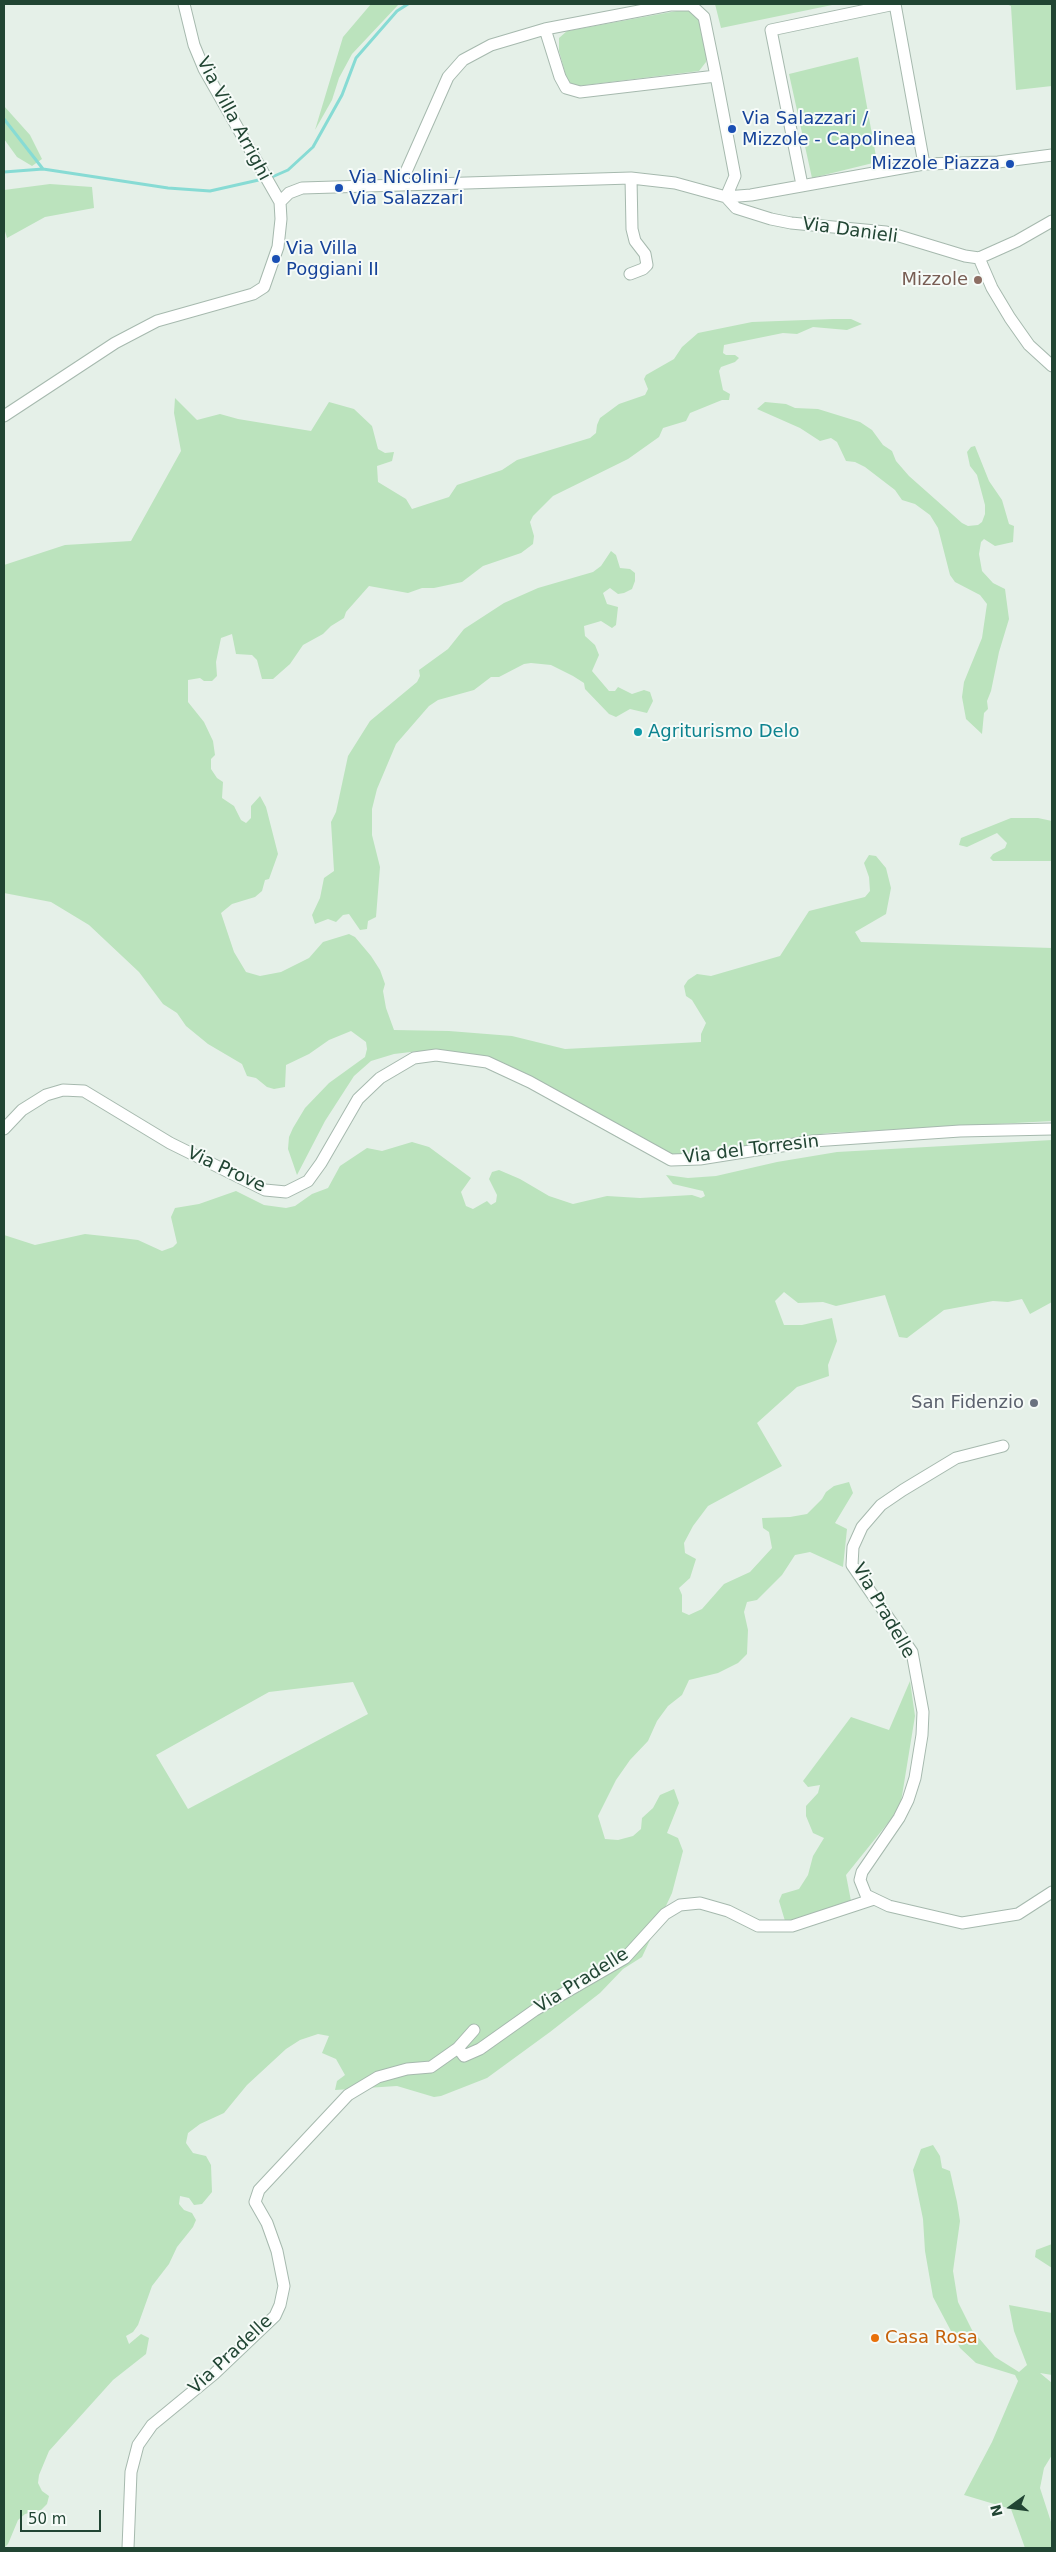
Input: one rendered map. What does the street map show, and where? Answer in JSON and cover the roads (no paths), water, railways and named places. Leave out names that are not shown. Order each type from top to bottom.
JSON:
[{"type":"street","name":"Via Villa Arrighi","points":[[184,4],[194,45],[204,69],[278,200]]},
{"type":"street","points":[[802,185],[771,30],[895,4],[924,164]]},
{"type":"street","points":[[401,183],[448,77],[463,60],[492,45],[545,29],[670,5],[691,5],[704,17],[735,176],[726,196]]},
{"type":"street","points":[[545,29],[560,77],[566,88],[580,92],[716,76]]},
{"type":"street","points":[[4,416],[115,343],[157,321],[253,294],[264,287],[278,247],[281,219],[278,200],[302,188],[401,183],[631,178],[675,183],[726,196],[751,195],[924,164],[998,162],[1052,155]]},
{"type":"street","points":[[630,274],[638,272],[647,265],[645,254],[635,241],[632,229],[631,178]]},
{"type":"street","name":"Via Danieli","points":[[726,196],[736,208],[771,219],[790,223],[886,232],[965,256],[979,258]]},
{"type":"street","points":[[1051,361],[1029,345],[1010,318],[992,288],[979,258],[1017,241],[1052,221]]},
{"type":"street","name":"Via del Torresin","points":[[414,1058],[436,1054],[487,1062],[530,1082],[671,1160],[700,1160],[814,1141],[960,1131],[1052,1129]]},
{"type":"street","name":"Via Prove","points":[[4,1129],[22,1110],[46,1095],[63,1090],[84,1092],[170,1144],[265,1190],[286,1192],[308,1181],[321,1163],[358,1099],[380,1078],[414,1058]]},
{"type":"street","name":"Via Pradelle","points":[[874,1899],[866,1895],[862,1888],[862,1872],[899,1818],[908,1800],[915,1778],[922,1735],[923,1712],[912,1652],[852,1565],[853,1547],[862,1526],[881,1505],[903,1490],[956,1458],[1003,1446]]},
{"type":"street","points":[[874,1899],[897,1908],[962,1923],[1018,1914],[1052,1892]]},
{"type":"street","name":"Via Pradelle","points":[[458,2048],[464,2056],[480,2049],[534,2010],[625,1958],[665,1914],[680,1905],[700,1903],[728,1911],[758,1926],[792,1926],[874,1899]]},
{"type":"street","name":"Via Pradelle","points":[[128,2548],[131,2472],[138,2445],[152,2425],[214,2374],[275,2316],[280,2305],[284,2286],[277,2251],[267,2223],[255,2202],[259,2190],[348,2095],[378,2077],[407,2069],[430,2067],[458,2048],[474,2030]]},
{"type":"waterway","points":[[4,172],[43,169],[168,188],[210,191],[272,177],[288,170],[313,147],[342,95],[356,58],[397,11],[408,4]]},
{"type":"waterway","points":[[4,119],[43,169]]},
{"type":"place","name":"Via Salazzari / Mizzole - Capolinea","points":[[732,129]]},
{"type":"place","name":"Mizzole Piazza","points":[[1010,164]]},
{"type":"place","name":"Via Nicolini / Via Salazzari","points":[[339,188]]},
{"type":"place","name":"Via Villa Poggiani II","points":[[276,259]]},
{"type":"place","name":"Mizzole","points":[[978,280]]},
{"type":"place","name":"Agriturismo Delo","points":[[638,732]]},
{"type":"place","name":"San Fidenzio","points":[[1034,1403]]},
{"type":"place","name":"Casa Rosa","points":[[875,2338]]}]
